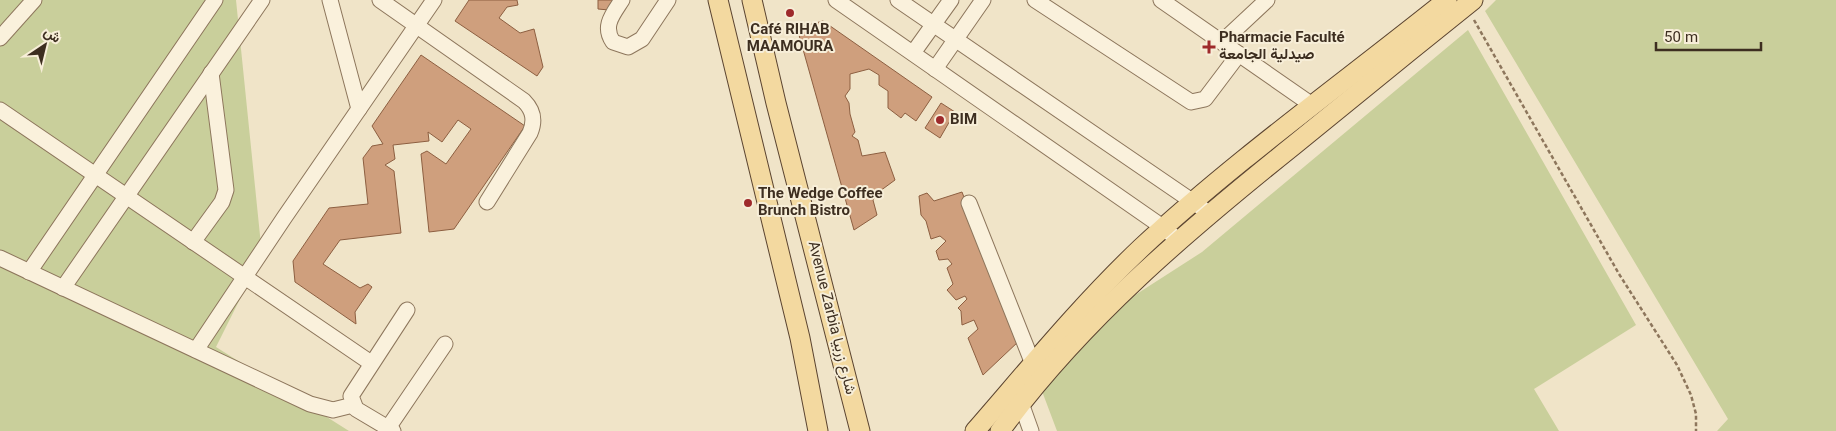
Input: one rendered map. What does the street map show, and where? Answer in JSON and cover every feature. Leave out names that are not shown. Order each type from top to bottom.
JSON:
[{"type":"main road","points":[[718,0],[800,338],[818,431]]},
{"type":"main road","name":"Avenue Zarbia شارع زربيا","points":[[752,0],[776,103],[860,431]]},
{"type":"main road","points":[[1000,431],[1021,403],[1068,348],[1126,289],[1179,240],[1202,207],[1312,105],[1447,0]]},
{"type":"main road","points":[[975,431],[1104,285],[1164,228],[1202,207],[1469,3]]},
{"type":"street","points":[[0,38],[34,0]]},
{"type":"street","points":[[29,272],[215,0]]},
{"type":"street","points":[[63,288],[262,0]]},
{"type":"street","points":[[330,0],[359,109]]},
{"type":"street","points":[[380,0],[524,101],[531,109],[533,121],[530,133],[487,202]]},
{"type":"street","points":[[196,350],[434,0]]},
{"type":"street","points":[[622,0],[609,21],[608,32],[613,42],[628,47],[634,46],[642,39],[668,0]]},
{"type":"street","points":[[836,0],[851,5],[935,69],[1179,240]]},
{"type":"street","points":[[898,0],[1202,207]]},
{"type":"street","points":[[913,53],[950,0]]},
{"type":"street","points":[[935,69],[983,0]]},
{"type":"street","points":[[1035,0],[1191,102],[1205,99],[1239,54]]},
{"type":"street","points":[[1161,0],[1312,105]]},
{"type":"street","points":[[1222,42],[1267,0]]},
{"type":"street","points":[[193,242],[222,202],[226,190],[211,73]]},
{"type":"street","points":[[0,110],[371,363]]},
{"type":"street","points":[[969,203],[1034,364]]},
{"type":"street","points":[[0,258],[318,407],[340,410],[353,405]]},
{"type":"street","points":[[353,405],[353,392],[407,310]]},
{"type":"street","points":[[353,405],[391,429],[445,344]]},
{"type":"street","points":[[1021,403],[1031,431]]},
{"type":"path","points":[[1469,3],[1618,274],[1681,374],[1696,414],[1696,431]]},
{"type":"green space","points":[[0,0],[236,0],[262,255],[216,347],[349,431],[0,431]]},
{"type":"green space","points":[[1496,0],[1836,0],[1836,431],[1717,431],[1728,419],[1485,11]]},
{"type":"green space","points":[[1468,30],[1636,325],[1534,389],[1559,431],[1057,431],[1031,362],[1202,252]]},
{"type":"building","points":[[469,0],[517,0],[518,5],[507,7],[499,18],[520,33],[534,29],[543,67],[537,76],[455,21]]},
{"type":"building","points":[[598,0],[616,0],[609,10],[598,9]]},
{"type":"building","points":[[823,21],[932,97],[916,121],[905,113],[901,118],[888,108],[888,91],[879,85],[879,75],[869,69],[850,74],[850,89],[845,96],[849,103],[855,132],[852,136],[858,140],[862,156],[885,152],[895,180],[880,191],[873,200],[877,215],[854,230],[797,28]]},
{"type":"building","points":[[421,55],[525,126],[454,229],[429,232],[421,154],[427,151],[446,164],[471,129],[458,120],[442,142],[428,132],[429,141],[393,145],[395,159],[385,165],[394,171],[401,233],[340,240],[323,264],[360,288],[368,284],[372,287],[355,312],[356,324],[295,282],[293,261],[329,208],[368,204],[363,158],[372,146],[383,144],[372,126]]},
{"type":"building","name":"BIM","points":[[941,103],[955,112],[940,138],[925,128]]},
{"type":"building","points":[[962,192],[1019,341],[983,375],[968,338],[978,329],[974,320],[962,325],[961,311],[958,308],[967,299],[965,296],[956,300],[947,290],[953,284],[947,268],[952,264],[948,259],[939,260],[936,251],[946,241],[940,236],[931,239],[926,221],[921,215],[919,196],[927,193],[934,201]]},
{"type":"place","name":"Café RIHAB MAAMOURA","points":[[790,13]]},
{"type":"place","name":"Pharmacie Faculté صيدلية الجامعة","points":[[1209,47]]},
{"type":"place","name":"BIM","points":[[940,120]]},
{"type":"place","name":"The Wedge Coffee Brunch Bistro","points":[[748,203]]}]
